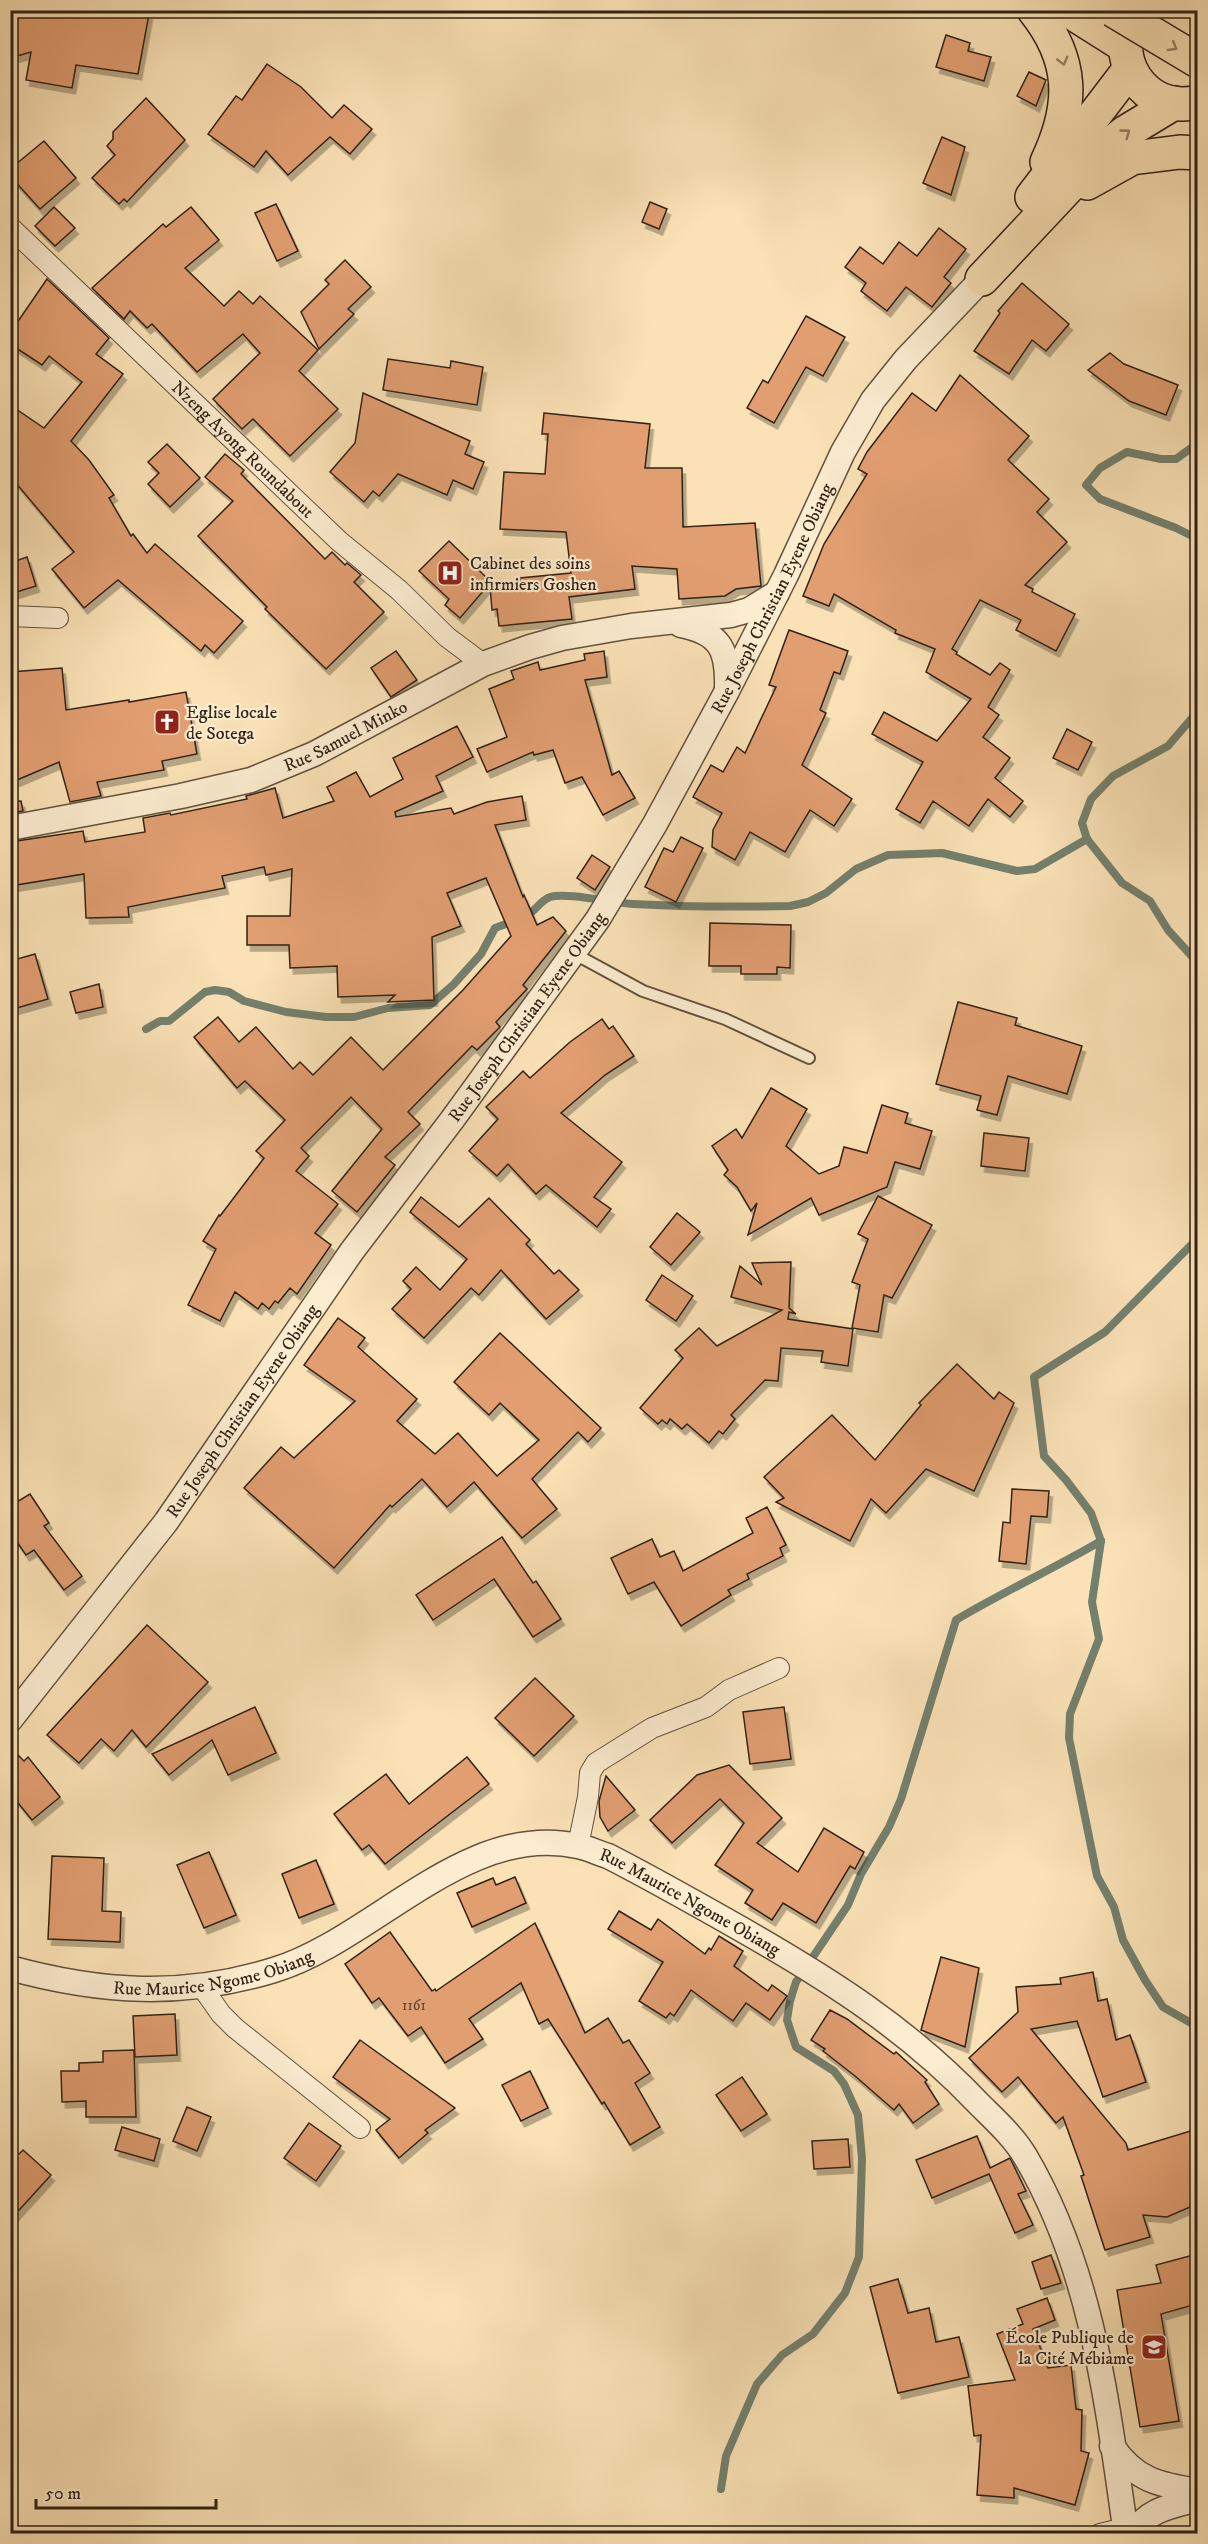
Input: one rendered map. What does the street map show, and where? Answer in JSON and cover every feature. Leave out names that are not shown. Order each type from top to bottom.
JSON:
[{"type":"highway","points":[[1034,10],[1049,30],[1060,51],[1066,74],[1066,101],[1061,127],[1035,209]]},
{"type":"highway","points":[[1068,10],[1127,58]]},
{"type":"highway","points":[[1113,10],[1197,61]]},
{"type":"highway","points":[[1137,10],[1125,36],[1127,58],[1139,84],[1152,96],[1186,103]]},
{"type":"highway","points":[[1163,10],[1197,31]]},
{"type":"highway","points":[[982,279],[1035,209],[1127,58]]},
{"type":"highway","points":[[1035,209],[1102,151],[1134,127],[1186,103]]},
{"type":"highway","points":[[1035,209],[1132,158],[1180,152],[1197,153]]},
{"type":"street","name":"Nzeng Ayong Roundabout","points":[[10,227],[339,541],[399,590],[447,637],[483,664]]},
{"type":"street","name":"Rue Joseph Christian Eyene Obiang","points":[[10,1720],[166,1522],[352,1251],[452,1120],[598,919],[655,824],[727,691],[777,593],[843,452],[873,400],[906,359],[982,279]]},
{"type":"street","name":"Rue Samuel Minko","points":[[10,828],[181,796],[251,780],[314,754],[501,655],[562,638],[631,626],[731,615],[749,610],[777,593]]},
{"type":"street","points":[[10,616],[58,618]]},
{"type":"street","points":[[670,622],[709,633],[722,647],[728,668],[727,691]]},
{"type":"street","points":[[578,1846],[588,1797],[590,1773],[596,1763],[652,1728],[706,1707],[729,1690],[779,1668]]},
{"type":"street","name":"Rue Maurice Ngome Obiang","points":[[10,1968],[66,1983],[104,1988],[159,1990],[202,1987],[275,1970],[306,1956],[462,1864],[520,1846],[549,1843],[578,1846],[608,1856],[636,1870],[791,1958],[868,2007],[918,2046],[955,2079],[1023,2153],[1060,2226],[1084,2295],[1103,2382],[1128,2532]]},
{"type":"street","points":[[202,1987],[221,2014],[235,2028],[360,2128]]},
{"type":"street","points":[[1112,2446],[1128,2467],[1138,2475],[1152,2482],[1197,2491]]},
{"type":"street","points":[[1100,2534],[1128,2532],[1158,2510],[1197,2499]]},
{"type":"lane","points":[[572,953],[643,991],[724,1019],[809,1058]]},
{"type":"building","points":[[23,10],[57,16],[58,10],[131,10],[149,14],[138,74],[76,65],[72,88],[26,80],[31,52],[10,58],[10,14]]},
{"type":"building","points":[[946,35],[970,43],[968,51],[991,57],[984,81],[936,67]]},
{"type":"building","points":[[267,64],[301,87],[332,118],[344,105],[372,129],[350,154],[330,137],[288,175],[266,151],[254,167],[208,134],[236,96],[242,100]]},
{"type":"building","points":[[1029,72],[1046,80],[1036,106],[1017,96]]},
{"type":"building","points":[[146,98],[185,140],[127,202],[124,199],[119,204],[92,178],[115,155],[107,146],[113,139],[113,132]]},
{"type":"building","points":[[942,137],[965,147],[951,195],[923,183]]},
{"type":"building","points":[[44,141],[76,178],[40,209],[10,176],[10,169]]},
{"type":"building","points":[[650,202],[667,209],[659,229],[642,222]]},
{"type":"building","points":[[276,204],[298,251],[277,261],[255,213]]},
{"type":"building","points":[[54,207],[75,228],[55,246],[35,226]]},
{"type":"building","points":[[191,207],[219,240],[185,268],[224,306],[239,291],[253,304],[260,296],[318,350],[299,371],[338,409],[290,456],[253,419],[242,429],[213,399],[260,353],[243,334],[197,372],[152,324],[147,328],[130,311],[124,319],[92,288],[163,224],[166,227]]},
{"type":"building","points":[[939,228],[966,249],[944,277],[951,283],[932,307],[906,287],[887,311],[861,291],[866,283],[845,267],[860,247],[883,264],[899,242],[917,256]]},
{"type":"building","points":[[345,260],[371,287],[348,309],[354,314],[319,349],[301,312],[329,284],[325,280]]},
{"type":"building","points":[[47,279],[109,338],[96,354],[123,374],[71,441],[89,460],[114,495],[109,498],[131,536],[133,534],[147,553],[155,544],[243,621],[214,653],[205,645],[201,651],[118,580],[84,608],[52,569],[74,552],[10,476],[10,405],[44,428],[82,382],[49,356],[42,365],[10,344],[10,333]]},
{"type":"building","points":[[1022,283],[1069,324],[1046,351],[1032,340],[1009,374],[974,351],[1000,313],[998,311]]},
{"type":"building","points":[[806,316],[845,337],[823,376],[806,367],[774,423],[747,408],[763,380],[768,383]]},
{"type":"building","points":[[1110,353],[1124,364],[1178,385],[1166,415],[1129,401],[1088,370]]},
{"type":"building","points":[[388,359],[450,368],[451,361],[483,367],[477,405],[383,390]]},
{"type":"building","points":[[960,375],[1029,436],[1008,460],[1049,499],[1037,512],[1067,542],[1025,585],[1033,589],[1032,592],[1075,614],[1056,651],[1016,630],[1021,620],[980,600],[952,649],[957,652],[956,654],[990,675],[1000,663],[1010,670],[988,707],[999,715],[983,737],[1010,758],[995,778],[1023,801],[1010,817],[988,799],[969,826],[933,801],[920,823],[896,809],[923,762],[872,734],[884,712],[937,741],[971,699],[926,672],[935,649],[895,633],[896,630],[834,594],[829,606],[803,596],[824,544],[867,474],[858,469],[867,452],[912,393],[936,411]]},
{"type":"building","points":[[363,393],[470,441],[465,454],[484,462],[473,489],[453,480],[447,495],[398,474],[379,496],[373,491],[364,502],[330,472],[355,443]]},
{"type":"building","points":[[544,413],[650,424],[645,468],[682,468],[683,527],[755,523],[761,586],[736,589],[725,596],[679,599],[677,569],[632,566],[635,589],[569,597],[572,619],[499,626],[497,609],[492,610],[490,585],[521,583],[520,578],[571,573],[566,532],[500,529],[504,472],[545,474],[548,434],[542,434]]},
{"type":"building","points":[[167,444],[200,478],[170,507],[148,484],[159,473],[148,462]]},
{"type":"building","points":[[225,454],[244,470],[241,474],[325,559],[332,552],[345,565],[347,563],[361,575],[354,582],[384,612],[326,669],[265,609],[267,607],[198,536],[233,501],[205,477]]},
{"type":"building","points":[[449,541],[491,582],[460,618],[445,605],[449,599],[419,571]]},
{"type":"building","points":[[27,557],[36,586],[10,594],[10,563]]},
{"type":"building","points":[[789,630],[848,651],[840,674],[834,672],[820,710],[826,713],[802,765],[852,799],[834,826],[810,810],[785,852],[750,832],[735,860],[712,847],[713,830],[722,813],[693,797],[711,765],[723,772],[737,747],[745,753],[776,687],[769,685]]},
{"type":"building","points":[[396,651],[417,680],[391,697],[371,668]]},
{"type":"building","points":[[604,651],[607,677],[585,680],[612,775],[619,771],[635,798],[603,815],[582,777],[565,783],[553,750],[534,755],[533,752],[487,772],[477,749],[507,737],[489,689],[514,679],[511,671],[538,662],[540,670],[585,660],[584,654]]},
{"type":"building","points":[[62,668],[66,710],[186,692],[197,754],[162,761],[164,770],[97,782],[101,796],[70,802],[59,762],[10,783],[10,672]]},
{"type":"building","points":[[457,726],[473,757],[436,776],[443,791],[395,812],[396,817],[451,808],[454,814],[487,802],[522,796],[526,820],[495,825],[523,897],[524,895],[537,925],[553,917],[566,931],[523,985],[527,989],[496,1022],[500,1027],[477,1050],[472,1046],[408,1112],[420,1124],[385,1157],[395,1165],[357,1212],[332,1191],[382,1129],[351,1097],[301,1148],[309,1156],[296,1171],[338,1204],[315,1233],[331,1245],[297,1294],[290,1288],[278,1303],[275,1301],[269,1309],[262,1303],[258,1309],[235,1292],[220,1321],[188,1305],[216,1249],[203,1241],[219,1215],[264,1158],[256,1151],[285,1120],[245,1081],[237,1088],[194,1037],[218,1017],[239,1042],[256,1027],[293,1069],[300,1062],[313,1075],[351,1037],[383,1070],[463,990],[511,936],[486,878],[447,893],[461,926],[432,937],[434,1000],[388,1002],[395,995],[338,997],[337,966],[290,968],[289,945],[247,945],[247,916],[290,916],[292,869],[266,875],[264,867],[222,876],[225,888],[128,907],[129,917],[86,918],[84,874],[10,886],[10,842],[83,831],[85,842],[145,832],[143,818],[170,813],[171,815],[247,799],[246,796],[275,788],[283,818],[334,801],[327,787],[356,772],[370,797],[403,779],[393,758]]},
{"type":"building","points":[[1067,729],[1092,742],[1078,770],[1053,758]]},
{"type":"building","points":[[21,801],[23,811],[10,813],[10,802]]},
{"type":"building","points":[[681,837],[703,848],[676,902],[645,887],[664,848],[673,852]]},
{"type":"building","points":[[592,855],[610,867],[595,890],[577,878]]},
{"type":"building","points":[[710,923],[791,925],[790,968],[777,967],[777,974],[741,974],[741,966],[709,966]]},
{"type":"building","points":[[35,954],[48,999],[10,1010],[10,961]]},
{"type":"building","points":[[99,984],[103,1007],[76,1013],[70,992]]},
{"type":"building","points":[[958,1002],[1017,1018],[1015,1025],[1082,1046],[1067,1094],[1008,1076],[997,1115],[977,1110],[981,1096],[936,1084]]},
{"type":"building","points":[[602,1019],[609,1029],[613,1026],[634,1056],[605,1075],[561,1113],[622,1162],[594,1197],[611,1209],[597,1227],[546,1185],[536,1194],[508,1164],[497,1176],[469,1151],[498,1119],[486,1107],[523,1071],[530,1078],[570,1042]]},
{"type":"building","points":[[771,1088],[807,1109],[786,1146],[819,1174],[839,1166],[844,1147],[867,1153],[882,1105],[908,1113],[905,1123],[932,1131],[920,1169],[895,1162],[887,1187],[819,1215],[811,1198],[748,1235],[757,1203],[751,1211],[737,1187],[724,1175],[728,1170],[712,1146],[736,1129],[742,1138]]},
{"type":"building","points":[[984,1133],[1029,1138],[1025,1171],[981,1166]]},
{"type":"building","points":[[878,1196],[932,1225],[892,1298],[884,1295],[878,1332],[852,1328],[860,1285],[852,1282],[868,1239],[858,1234]]},
{"type":"building","points":[[421,1197],[459,1227],[489,1198],[530,1240],[526,1244],[554,1274],[559,1270],[579,1290],[546,1319],[501,1270],[479,1295],[471,1288],[424,1338],[392,1309],[411,1289],[403,1281],[416,1267],[440,1290],[467,1259],[410,1212]]},
{"type":"building","points":[[677,1213],[700,1232],[671,1265],[650,1247]]},
{"type":"building","points":[[791,1262],[789,1308],[796,1314],[789,1312],[788,1319],[853,1329],[848,1366],[821,1362],[823,1351],[781,1348],[778,1381],[765,1380],[731,1415],[735,1419],[723,1434],[719,1431],[709,1443],[687,1424],[682,1429],[670,1419],[667,1424],[662,1420],[658,1424],[640,1408],[683,1358],[675,1350],[699,1328],[717,1346],[782,1310],[731,1297],[740,1266],[762,1285],[752,1263]]},
{"type":"building","points":[[662,1275],[693,1296],[676,1321],[646,1300]]},
{"type":"building","points":[[338,1318],[365,1338],[358,1347],[417,1399],[397,1421],[435,1454],[458,1433],[497,1476],[539,1440],[500,1403],[489,1415],[454,1382],[500,1333],[601,1428],[588,1442],[578,1432],[532,1479],[557,1509],[522,1538],[474,1482],[447,1507],[422,1479],[392,1507],[390,1505],[334,1568],[244,1488],[281,1447],[294,1458],[355,1401],[304,1365]]},
{"type":"building","points":[[957,1364],[994,1399],[999,1392],[1014,1403],[974,1491],[926,1469],[886,1513],[871,1499],[850,1541],[776,1502],[784,1498],[764,1477],[832,1415],[875,1460],[921,1405],[919,1403]]},
{"type":"building","points":[[1012,1489],[1049,1491],[1047,1517],[1031,1516],[1026,1564],[999,1561],[1003,1522],[1010,1523]]},
{"type":"building","points":[[30,1494],[49,1523],[44,1526],[82,1576],[64,1590],[34,1550],[26,1555],[10,1532],[10,1506]]},
{"type":"building","points":[[767,1507],[786,1545],[780,1548],[783,1556],[747,1574],[749,1579],[728,1590],[731,1595],[681,1626],[654,1582],[628,1594],[611,1558],[652,1539],[660,1557],[674,1551],[683,1571],[753,1533],[746,1518]]},
{"type":"building","points":[[502,1537],[533,1583],[536,1581],[561,1619],[533,1637],[494,1579],[433,1620],[416,1595]]},
{"type":"building","points":[[147,1625],[208,1682],[146,1747],[132,1730],[114,1751],[101,1739],[79,1763],[47,1735]]},
{"type":"building","points":[[535,1678],[574,1716],[534,1756],[495,1718]]},
{"type":"building","points":[[255,1707],[276,1753],[228,1775],[212,1740],[169,1775],[152,1754]]},
{"type":"building","points":[[784,1707],[791,1759],[750,1764],[743,1712]]},
{"type":"building","points":[[10,1747],[24,1761],[28,1757],[60,1797],[32,1820],[10,1793]]},
{"type":"building","points":[[467,1757],[489,1784],[385,1864],[369,1845],[362,1850],[334,1814],[386,1774],[409,1804]]},
{"type":"building","points":[[729,1765],[782,1818],[757,1843],[798,1872],[824,1828],[864,1852],[855,1869],[850,1866],[816,1923],[783,1903],[772,1920],[745,1903],[753,1890],[715,1865],[744,1823],[720,1799],[672,1843],[650,1820],[697,1775]]},
{"type":"building","points":[[606,1776],[635,1810],[608,1831],[600,1817],[599,1801]]},
{"type":"building","points":[[209,1852],[236,1915],[204,1928],[177,1865]]},
{"type":"building","points":[[52,1856],[104,1858],[102,1911],[121,1912],[120,1942],[48,1939]]},
{"type":"building","points":[[316,1860],[334,1904],[299,1918],[282,1874]]},
{"type":"building","points":[[515,1877],[526,1903],[472,1927],[457,1893],[493,1878],[496,1885]]},
{"type":"building","points":[[619,1911],[651,1930],[658,1919],[705,1954],[709,1948],[711,1950],[719,1936],[743,1951],[734,1966],[768,1991],[772,1985],[787,1996],[770,2020],[746,2003],[733,2021],[691,1990],[674,2016],[670,2013],[666,2018],[639,2001],[663,1962],[608,1929]]},
{"type":"building","points":[[535,1923],[585,2033],[608,2018],[623,2043],[629,2040],[650,2073],[635,2083],[660,2127],[630,2145],[548,2019],[539,2024],[521,1983],[469,2019],[483,2039],[445,2063],[421,2027],[408,2036],[379,1998],[372,2003],[345,1964],[390,1932],[432,1991],[435,1989],[436,1991]]},
{"type":"building","points":[[941,1957],[979,1968],[965,2047],[921,2030]]},
{"type":"building","points":[[1093,1972],[1098,2001],[1107,1999],[1116,2040],[1130,2035],[1146,2082],[1103,2097],[1077,2021],[1031,2029],[1126,2143],[1128,2150],[1197,2129],[1197,2204],[1167,2217],[1143,2215],[1150,2237],[1105,2250],[1081,2176],[1084,2175],[1063,2117],[1056,2123],[1018,2077],[1002,2092],[969,2058],[1018,2012],[1016,1987],[1061,1984],[1060,1978]]},
{"type":"building","points":[[830,2010],[847,2019],[894,2054],[896,2052],[927,2080],[925,2082],[939,2104],[913,2123],[899,2104],[894,2110],[823,2051],[825,2049],[811,2040]]},
{"type":"building","points":[[175,2014],[177,2055],[135,2057],[133,2016]]},
{"type":"building","points":[[360,2040],[455,2108],[425,2130],[428,2133],[399,2158],[376,2130],[390,2119],[333,2077]]},
{"type":"building","points":[[134,2050],[136,2117],[86,2117],[86,2101],[62,2102],[61,2071],[79,2071],[79,2063],[103,2062],[103,2051]]},
{"type":"building","points":[[530,2071],[548,2108],[521,2121],[502,2085]]},
{"type":"building","points":[[742,2077],[767,2114],[741,2131],[716,2095]]},
{"type":"building","points":[[187,2107],[211,2117],[197,2151],[173,2141]]},
{"type":"building","points":[[309,2123],[341,2146],[316,2181],[284,2158]]},
{"type":"building","points":[[122,2127],[160,2139],[154,2161],[115,2150]]},
{"type":"building","points":[[977,2136],[990,2168],[1010,2158],[1026,2191],[1018,2194],[1033,2225],[1015,2233],[989,2174],[932,2198],[916,2160]]},
{"type":"building","points":[[848,2139],[850,2167],[814,2169],[812,2141]]},
{"type":"building","points":[[23,2150],[51,2175],[10,2220],[10,2163]]},
{"type":"building","points":[[1197,2254],[1197,2304],[1161,2314],[1179,2421],[1140,2427],[1117,2290],[1161,2283],[1156,2265]]},
{"type":"building","points":[[1051,2255],[1061,2283],[1041,2289],[1032,2262]]},
{"type":"building","points":[[898,2279],[908,2313],[929,2308],[936,2342],[959,2337],[969,2377],[898,2393],[870,2287]]},
{"type":"building","points":[[1047,2298],[1055,2320],[1033,2329],[1048,2368],[1071,2365],[1076,2409],[1082,2410],[1081,2451],[1089,2453],[1075,2505],[1014,2488],[1014,2498],[977,2495],[981,2435],[974,2436],[968,2386],[1015,2380],[997,2334],[1023,2324],[1017,2309]]},
{"type":"waterway","points":[[1198,443],[1176,459],[1161,459],[1127,452],[1100,468],[1086,485],[1100,499],[1176,528],[1198,539]]},
{"type":"waterway","points":[[1198,711],[1168,746],[1113,776],[1091,799],[1082,823],[1087,839],[1122,883],[1150,901],[1168,930],[1198,963]]},
{"type":"waterway","points":[[525,916],[546,899],[558,896],[653,905],[790,906],[808,902],[826,893],[856,869],[888,855],[942,853],[1017,871],[1035,869],[1087,839]]},
{"type":"waterway","points":[[146,1029],[160,1021],[169,1021],[205,992],[215,990],[229,992],[244,1001],[286,1012],[326,1017],[354,1017],[388,1008],[430,1005],[453,985],[481,954],[495,928],[514,921]]},
{"type":"waterway","points":[[721,2489],[726,2456],[757,2384],[782,2355],[813,2334],[845,2293],[859,2257],[862,2158],[858,2115],[844,2084],[834,2071],[796,2047],[787,2020],[796,1982],[848,1905],[861,1874],[889,1827],[901,1799],[956,1620],[1101,1541],[1091,1513],[1044,1456],[1034,1377],[1105,1332],[1198,1238]]},
{"type":"waterway","points":[[1101,1541],[1092,1602],[1099,1639],[1070,1714],[1069,1738],[1097,1876],[1114,1907],[1123,1940],[1163,2007],[1198,2027]]},
{"type":"place","name":"Cabinet des soins infirmiers Goshen","points":[[450,573]]},
{"type":"place","name":"Eglise locale de Sotega","points":[[167,722]]},
{"type":"place","name":"École Publique de la Cité Mébiame","points":[[1154,2347]]}]
